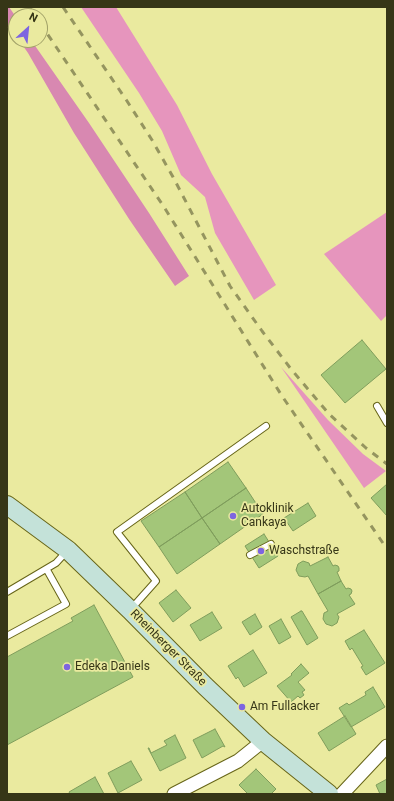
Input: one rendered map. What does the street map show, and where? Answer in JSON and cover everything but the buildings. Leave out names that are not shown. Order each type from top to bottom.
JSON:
[{"type":"main road","name":"Rheinberger Straße","points":[[7,505],[68,550],[263,741],[329,794]]},
{"type":"street","points":[[174,794],[238,761],[263,741]]},
{"type":"street","points":[[342,794],[387,746]]},
{"type":"lane","points":[[377,406],[387,423]]},
{"type":"lane","points":[[130,610],[156,581],[117,532],[266,426]]},
{"type":"lane","points":[[250,555],[270,544]]},
{"type":"lane","points":[[7,592],[47,570],[68,550]]},
{"type":"lane","points":[[7,636],[66,604],[47,570]]},
{"type":"shaded area","points":[[7,7],[9,7],[8,25]]},
{"type":"shaded area","points":[[81,7],[116,7],[177,105],[212,174],[276,285],[254,300],[215,233],[205,197],[181,175],[162,131],[139,93]]},
{"type":"shaded area","points":[[25,48],[37,48],[89,123],[189,276],[175,286],[129,219],[74,133]]},
{"type":"shaded area","points":[[387,212],[387,315],[381,321],[324,254]]},
{"type":"shaded area","points":[[281,367],[328,420],[363,454],[386,471],[364,488]]},
{"type":"railway","points":[[63,7],[152,140],[230,286],[291,369],[329,414],[366,448],[387,464]]},
{"type":"railway","points":[[48,35],[164,207],[282,396],[387,549]]},
{"type":"place","name":"Autoklinik Cankaya","points":[[233,516]]},
{"type":"place","name":"Waschstraße","points":[[261,551]]},
{"type":"place","name":"Edeka Daniels","points":[[67,667]]},
{"type":"place","name":"Am Fullacker","points":[[242,707]]}]
